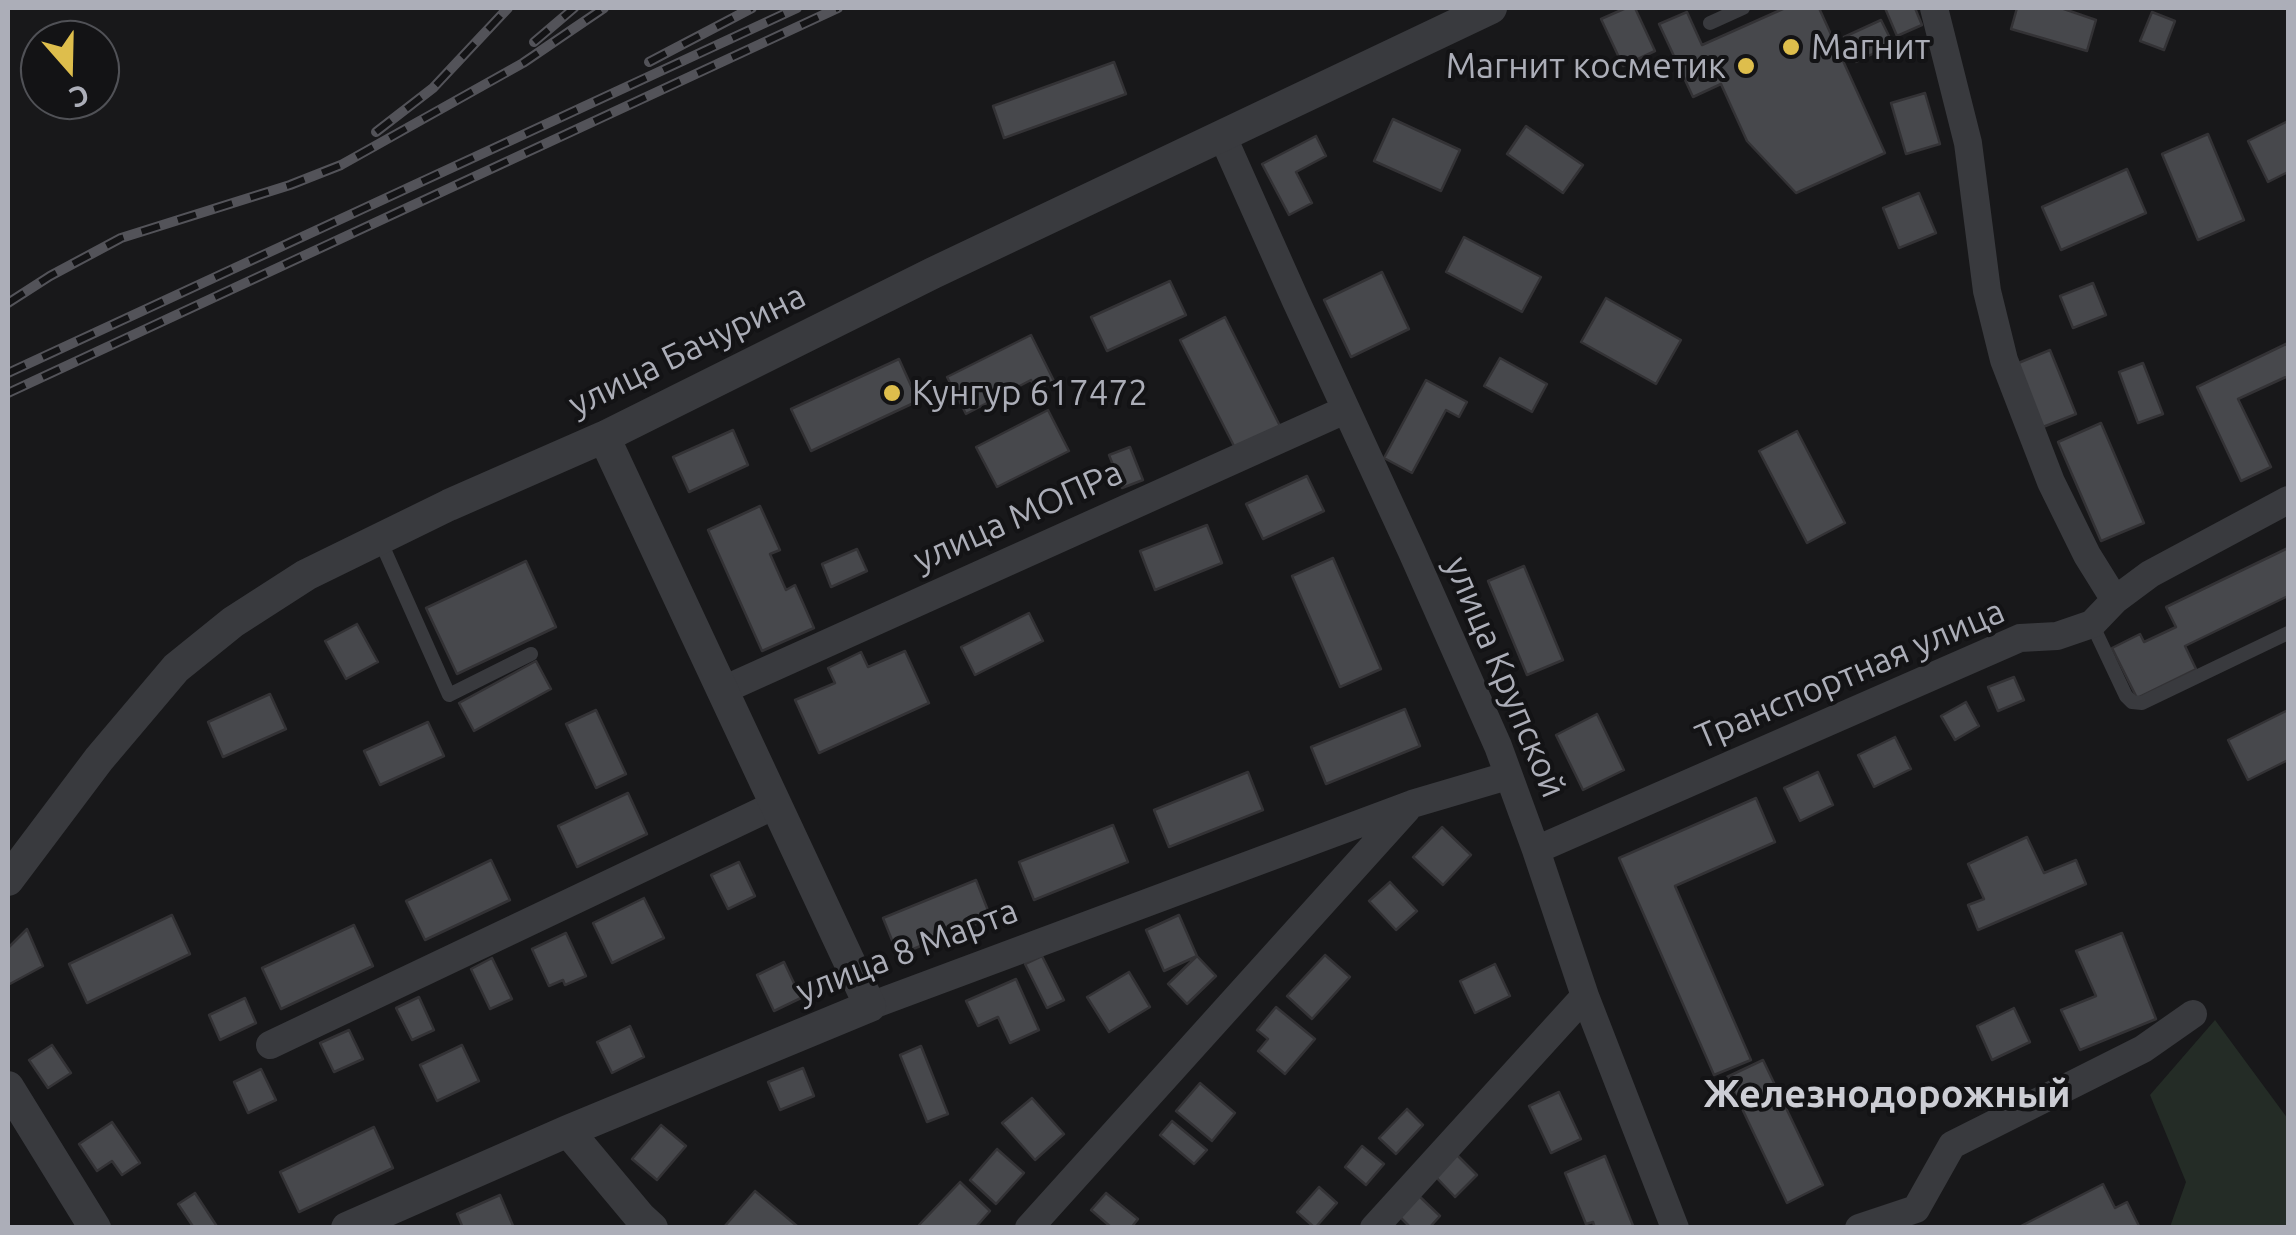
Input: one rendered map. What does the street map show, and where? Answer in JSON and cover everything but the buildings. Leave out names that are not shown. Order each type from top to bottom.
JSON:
[{"type":"street","name":"улица Бачурина","points":[[8,880],[108,748],[176,668],[233,622],[306,576],[449,505],[604,437],[933,274],[1491,8]]},
{"type":"street","points":[[1934,8],[1968,142],[1987,291],[1999,343],[2051,482],[2087,555],[2116,600]]},
{"type":"street","name":"улица Крупской","points":[[1222,135],[1476,695],[1536,850],[1585,996],[1675,1228]]},
{"type":"street","name":"улица МОПРа","points":[[721,691],[1345,410]]},
{"type":"street","points":[[604,437],[870,1006]]},
{"type":"street","points":[[2092,624],[2150,574],[2288,500]]},
{"type":"street","name":"Транспортная улица","points":[[1536,850],[2009,642],[2057,636],[2092,624]]},
{"type":"street","name":"улица 8 Марта","points":[[346,1228],[870,1006],[1412,804],[1507,776]]},
{"type":"street","points":[[270,1046],[777,804]]},
{"type":"street","points":[[1029,1228],[1412,804]]},
{"type":"street","points":[[1374,1228],[1585,996]]},
{"type":"street","points":[[1859,1228],[1916,1209],[1952,1144],[2143,1049],[2194,1014]]},
{"type":"street","points":[[8,1087],[95,1228]]},
{"type":"street","points":[[568,1131],[652,1228]]},
{"type":"lane","points":[[1710,24],[1743,8]]},
{"type":"lane","points":[[380,539],[449,696],[531,654]]},
{"type":"lane","points":[[2092,624],[2126,696],[2132,702],[2142,703],[2288,632]]},
{"type":"shaded area","points":[[2215,1020],[2288,1119],[2288,1227],[2170,1227],[2186,1182],[2150,1095]]},
{"type":"railway","points":[[376,132],[433,88],[508,8]]},
{"type":"railway","points":[[534,42],[574,8]]},
{"type":"railway","points":[[8,303],[121,238],[341,165],[523,63],[604,8]]},
{"type":"railway","points":[[649,62],[752,8]]},
{"type":"railway","points":[[8,373],[797,8]]},
{"type":"railway","points":[[8,393],[838,8]]},
{"type":"place","name":"Магнит","points":[[1791,47]]},
{"type":"place","name":"Магнит косметик","points":[[1746,66]]},
{"type":"place","name":"Кунгур 617472","points":[[892,393]]},
{"type":"district","name":"Железнодорожный","points":[[1887,1094]]}]
